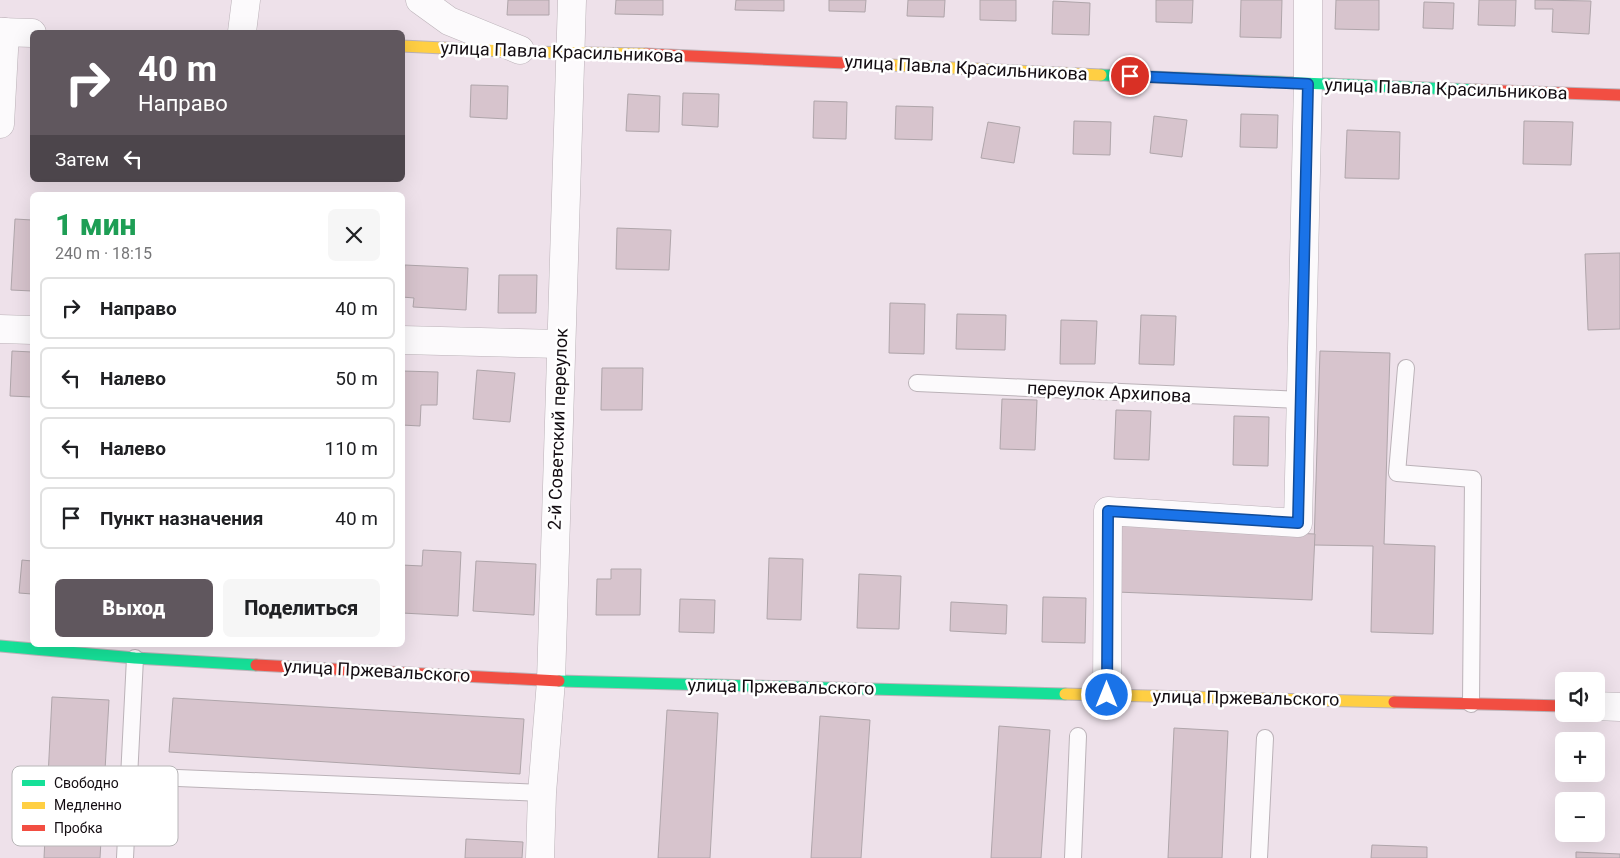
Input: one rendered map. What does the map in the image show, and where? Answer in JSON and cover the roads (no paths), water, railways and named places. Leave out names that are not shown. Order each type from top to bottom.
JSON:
[{"type":"street","points":[[242,30],[246,0]]},
{"type":"street","points":[[420,0],[449,21],[524,52]]},
{"type":"street","name":"2-й Советский переулок","points":[[540,858],[542,793],[551,681],[572,0]]},
{"type":"street","points":[[1107,695],[1108,511],[1298,523],[1308,84],[1308,0]]},
{"type":"street","points":[[0,124],[3,32],[30,33]]},
{"type":"street","name":"улица Павла Красильникова","points":[[405,46],[524,52],[683,55],[1308,84],[1620,95]]},
{"type":"street","points":[[0,329],[30,330]]},
{"type":"street","points":[[405,340],[560,344]]},
{"type":"street","name":"улица Пржевальского","points":[[0,646],[135,658],[551,681],[1555,706]]},
{"type":"street","points":[[1605,706],[1620,707]]},
{"type":"lane","points":[[1406,368],[1397,473],[1473,478],[1471,704]]},
{"type":"lane","name":"переулок Архипова","points":[[917,383],[1301,400]]},
{"type":"lane","points":[[130,766],[135,658]]},
{"type":"lane","points":[[1073,858],[1078,736]]},
{"type":"lane","points":[[1259,858],[1265,738]]},
{"type":"lane","points":[[178,778],[542,793]]}]
